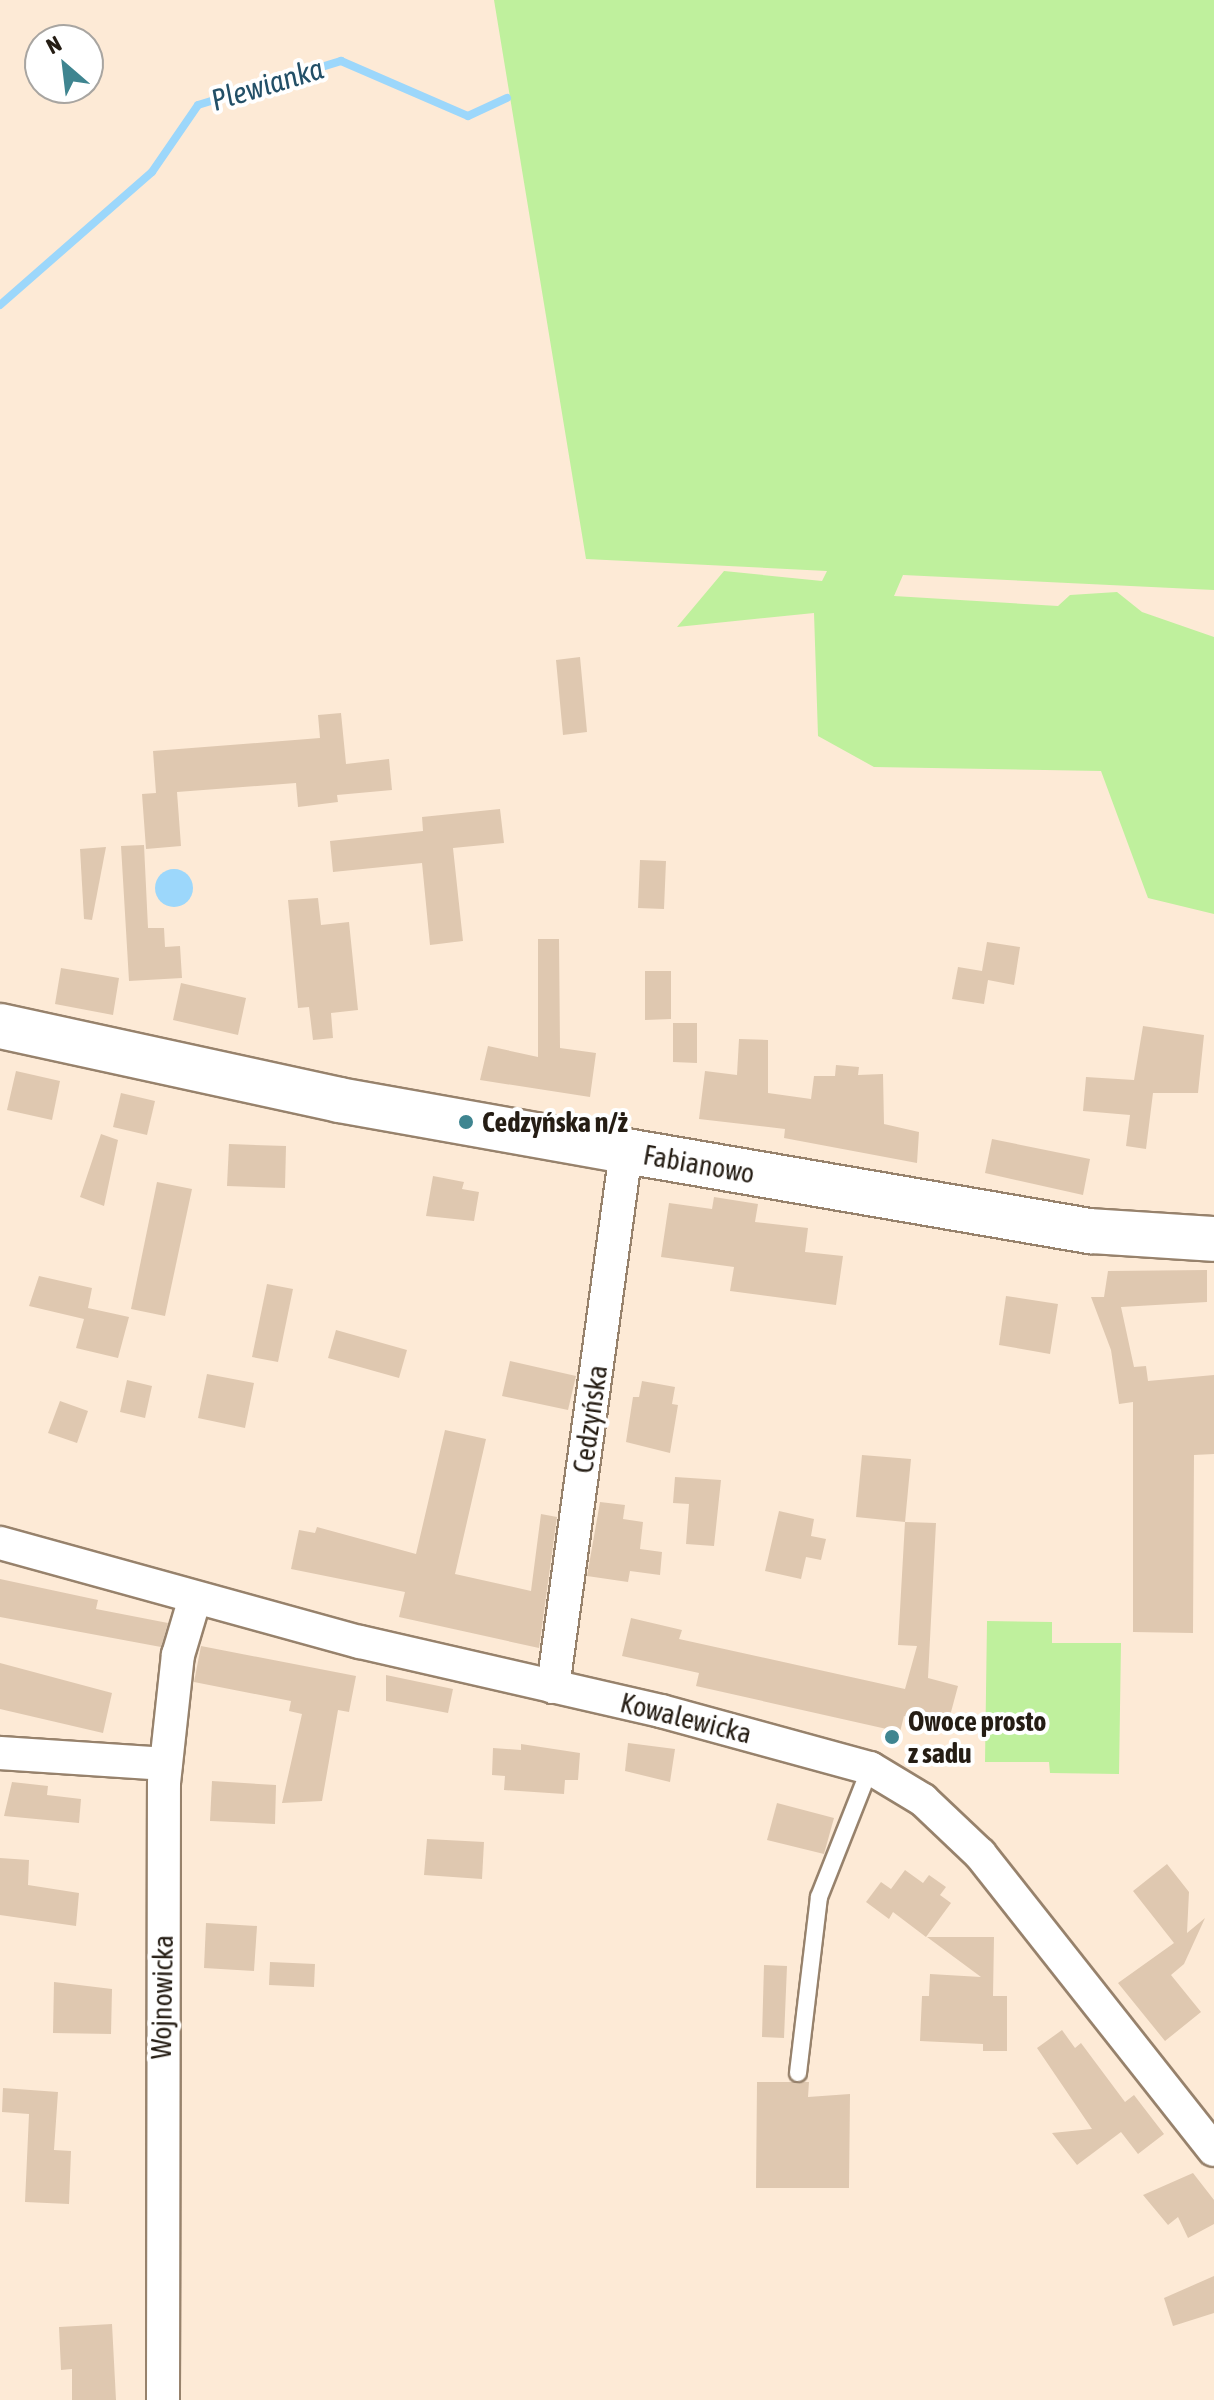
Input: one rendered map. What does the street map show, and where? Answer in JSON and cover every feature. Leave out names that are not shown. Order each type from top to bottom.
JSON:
[{"type":"street","name":"Fabianowo","points":[[0,1026],[339,1100],[626,1151],[1091,1231],[1214,1239]]},
{"type":"street","name":"Cedzyńska","points":[[553,1687],[626,1151]]},
{"type":"street","name":"Kowalewicka","points":[[0,1543],[195,1598],[809,1748],[870,1768],[923,1800],[980,1854],[1214,2150]]},
{"type":"street","name":"Wojnowicka","points":[[163,2400],[166,1764],[178,1655],[195,1598]]},
{"type":"street","points":[[0,1753],[166,1764]]},
{"type":"lane","points":[[798,2073],[819,1897],[870,1768]]},
{"type":"green space","points":[[494,0],[1214,0],[1214,590],[903,575],[894,596],[1058,606],[1070,595],[1117,592],[1142,612],[1214,637],[1214,914],[1148,898],[1101,771],[874,767],[818,736],[814,613],[677,627],[724,571],[822,581],[827,571],[586,559]]},
{"type":"green space","points":[[987,1621],[1052,1622],[1052,1643],[1121,1643],[1119,1774],[1050,1773],[1049,1762],[985,1762]]},
{"type":"water","points":[[174,869],[187,875],[193,888],[187,901],[174,907],[161,901],[155,888],[161,875]]},
{"type":"building","points":[[580,657],[587,732],[563,735],[556,660]]},
{"type":"building","points":[[341,713],[346,764],[389,759],[392,790],[337,795],[338,802],[298,807],[296,783],[177,792],[181,846],[146,849],[142,794],[156,793],[153,751],[320,738],[318,715]]},
{"type":"building","points":[[500,809],[504,843],[453,848],[463,941],[430,945],[422,863],[333,872],[330,841],[423,831],[422,817]]},
{"type":"building","points":[[144,845],[148,928],[164,928],[165,947],[180,946],[182,978],[129,981],[121,846]]},
{"type":"building","points":[[106,847],[92,920],[84,919],[80,849]]},
{"type":"building","points":[[640,860],[666,861],[664,909],[638,908]]},
{"type":"building","points":[[318,898],[321,925],[349,922],[358,1010],[331,1013],[333,1038],[313,1040],[309,1007],[298,1008],[288,900]]},
{"type":"building","points":[[538,939],[559,939],[560,1048],[596,1053],[590,1097],[480,1080],[488,1046],[538,1057]]},
{"type":"building","points":[[987,942],[1020,947],[1014,985],[988,980],[984,1004],[952,999],[958,967],[982,971]]},
{"type":"building","points":[[61,968],[119,978],[113,1015],[55,1004]]},
{"type":"building","points":[[645,971],[671,971],[671,1019],[645,1020]]},
{"type":"building","points":[[181,983],[246,998],[238,1035],[173,1020]]},
{"type":"building","points":[[673,1023],[697,1023],[697,1063],[673,1062]]},
{"type":"building","points":[[1143,1026],[1204,1035],[1198,1093],[1153,1093],[1146,1149],[1126,1146],[1130,1115],[1083,1111],[1086,1077],[1134,1080]]},
{"type":"building","points":[[739,1039],[768,1040],[768,1093],[811,1099],[814,1076],[835,1076],[836,1065],[859,1067],[858,1075],[883,1074],[884,1124],[919,1132],[917,1163],[784,1138],[785,1129],[699,1119],[705,1071],[737,1075]]},
{"type":"building","points":[[16,1071],[60,1081],[52,1120],[7,1110]]},
{"type":"building","points":[[121,1093],[155,1101],[147,1135],[113,1127]]},
{"type":"building","points":[[101,1134],[118,1140],[104,1206],[80,1197]]},
{"type":"building","points":[[992,1139],[1090,1159],[1083,1195],[985,1173]]},
{"type":"building","points":[[229,1144],[286,1146],[285,1188],[227,1186]]},
{"type":"building","points":[[433,1176],[464,1182],[462,1189],[479,1192],[474,1221],[426,1216]]},
{"type":"building","points":[[157,1182],[192,1189],[165,1316],[131,1309]]},
{"type":"building","points":[[714,1197],[758,1204],[755,1222],[808,1228],[805,1252],[843,1256],[836,1305],[730,1291],[734,1267],[661,1257],[669,1203],[712,1209]]},
{"type":"building","points":[[1207,1270],[1207,1302],[1121,1307],[1134,1367],[1146,1366],[1148,1381],[1214,1375],[1214,1454],[1194,1455],[1193,1633],[1133,1632],[1133,1402],[1119,1404],[1111,1350],[1091,1297],[1104,1297],[1108,1271]]},
{"type":"building","points":[[39,1276],[92,1288],[88,1308],[129,1317],[118,1358],[76,1348],[84,1319],[29,1306]]},
{"type":"building","points":[[267,1284],[293,1289],[278,1362],[252,1357]]},
{"type":"building","points":[[1006,1296],[1058,1304],[1050,1354],[999,1345]]},
{"type":"building","points":[[336,1330],[407,1350],[399,1378],[328,1358]]},
{"type":"building","points":[[510,1361],[576,1376],[568,1410],[502,1396]]},
{"type":"building","points":[[207,1374],[254,1383],[245,1428],[198,1418]]},
{"type":"building","points":[[127,1380],[152,1386],[145,1418],[120,1412]]},
{"type":"building","points":[[642,1381],[675,1387],[672,1404],[678,1405],[670,1453],[626,1442],[633,1397],[639,1397]]},
{"type":"building","points":[[60,1401],[88,1411],[77,1443],[48,1433]]},
{"type":"building","points":[[445,1430],[486,1439],[455,1574],[531,1591],[541,1514],[557,1517],[539,1648],[399,1617],[405,1592],[291,1569],[299,1530],[315,1533],[317,1527],[416,1554]]},
{"type":"building","points":[[862,1455],[911,1459],[905,1522],[856,1517]]},
{"type":"building","points":[[675,1477],[721,1480],[714,1546],[686,1544],[689,1504],[673,1503]]},
{"type":"building","points":[[600,1502],[625,1505],[623,1519],[643,1522],[640,1549],[662,1552],[660,1575],[630,1571],[628,1582],[587,1576]]},
{"type":"building","points":[[779,1511],[814,1519],[811,1536],[826,1539],[821,1560],[806,1557],[801,1579],[765,1571]]},
{"type":"building","points":[[905,1522],[936,1523],[928,1678],[958,1686],[947,1727],[904,1716],[900,1732],[696,1686],[699,1673],[622,1656],[631,1618],[682,1630],[679,1639],[905,1689],[917,1646],[898,1645]]},
{"type":"building","points":[[0,1579],[98,1600],[96,1609],[168,1623],[161,1647],[0,1617]]},
{"type":"building","points":[[201,1646],[356,1676],[349,1712],[338,1710],[322,1801],[282,1803],[302,1714],[289,1711],[291,1701],[194,1682]]},
{"type":"building","points":[[0,1663],[112,1693],[103,1733],[0,1709]]},
{"type":"building","points":[[386,1675],[453,1689],[448,1713],[386,1701]]},
{"type":"building","points":[[628,1743],[675,1749],[670,1782],[625,1771]]},
{"type":"building","points":[[521,1744],[580,1753],[578,1780],[565,1780],[564,1794],[504,1790],[505,1776],[492,1775],[493,1748],[521,1750]]},
{"type":"building","points":[[212,1781],[276,1785],[275,1824],[210,1821]]},
{"type":"building","points":[[12,1782],[48,1786],[47,1795],[81,1799],[79,1823],[4,1816]]},
{"type":"building","points":[[777,1803],[834,1818],[824,1854],[767,1840]]},
{"type":"building","points":[[427,1839],[484,1842],[482,1879],[424,1875]]},
{"type":"building","points":[[0,1858],[29,1860],[28,1885],[79,1893],[76,1926],[0,1915]]},
{"type":"building","points":[[1167,1864],[1189,1892],[1187,1933],[1205,1918],[1184,1964],[1171,1975],[1201,2012],[1165,2041],[1118,1983],[1174,1943],[1133,1891]]},
{"type":"building","points":[[905,1870],[923,1883],[929,1875],[946,1887],[940,1895],[951,1903],[926,1937],[893,1912],[889,1919],[866,1902],[881,1882],[891,1889]]},
{"type":"building","points":[[206,1923],[257,1926],[254,1971],[204,1968]]},
{"type":"building","points":[[927,1937],[994,1937],[993,1996],[1007,1996],[1007,2051],[983,2051],[983,2044],[920,2041],[922,1996],[929,1996],[930,1974],[981,1977]]},
{"type":"building","points":[[270,1962],[315,1964],[314,1987],[269,1985]]},
{"type":"building","points":[[764,1965],[787,1966],[784,2038],[762,2037]]},
{"type":"building","points":[[54,1982],[112,1989],[111,2034],[53,2033]]},
{"type":"building","points":[[1062,2030],[1075,2048],[1081,2043],[1125,2102],[1134,2095],[1164,2134],[1138,2154],[1121,2132],[1077,2165],[1052,2133],[1092,2129],[1037,2048]]},
{"type":"building","points":[[757,2082],[809,2082],[808,2097],[850,2094],[849,2188],[756,2188]]},
{"type":"building","points":[[3,2088],[58,2092],[54,2150],[71,2151],[69,2204],[25,2202],[29,2114],[2,2112]]},
{"type":"building","points":[[1193,2173],[1214,2200],[1214,2224],[1188,2238],[1178,2217],[1168,2225],[1143,2195]]},
{"type":"building","points":[[1214,2276],[1214,2313],[1173,2326],[1164,2298]]},
{"type":"building","points":[[112,2324],[116,2400],[72,2400],[72,2369],[61,2370],[59,2327]]},
{"type":"waterway","name":"Plewianka","points":[[0,305],[152,172],[198,105],[341,61],[468,116],[507,98]]},
{"type":"place","name":"Cedzyńska n/ż","points":[[466,1122]]},
{"type":"place","name":"Owoce prosto z sadu","points":[[892,1737]]}]
